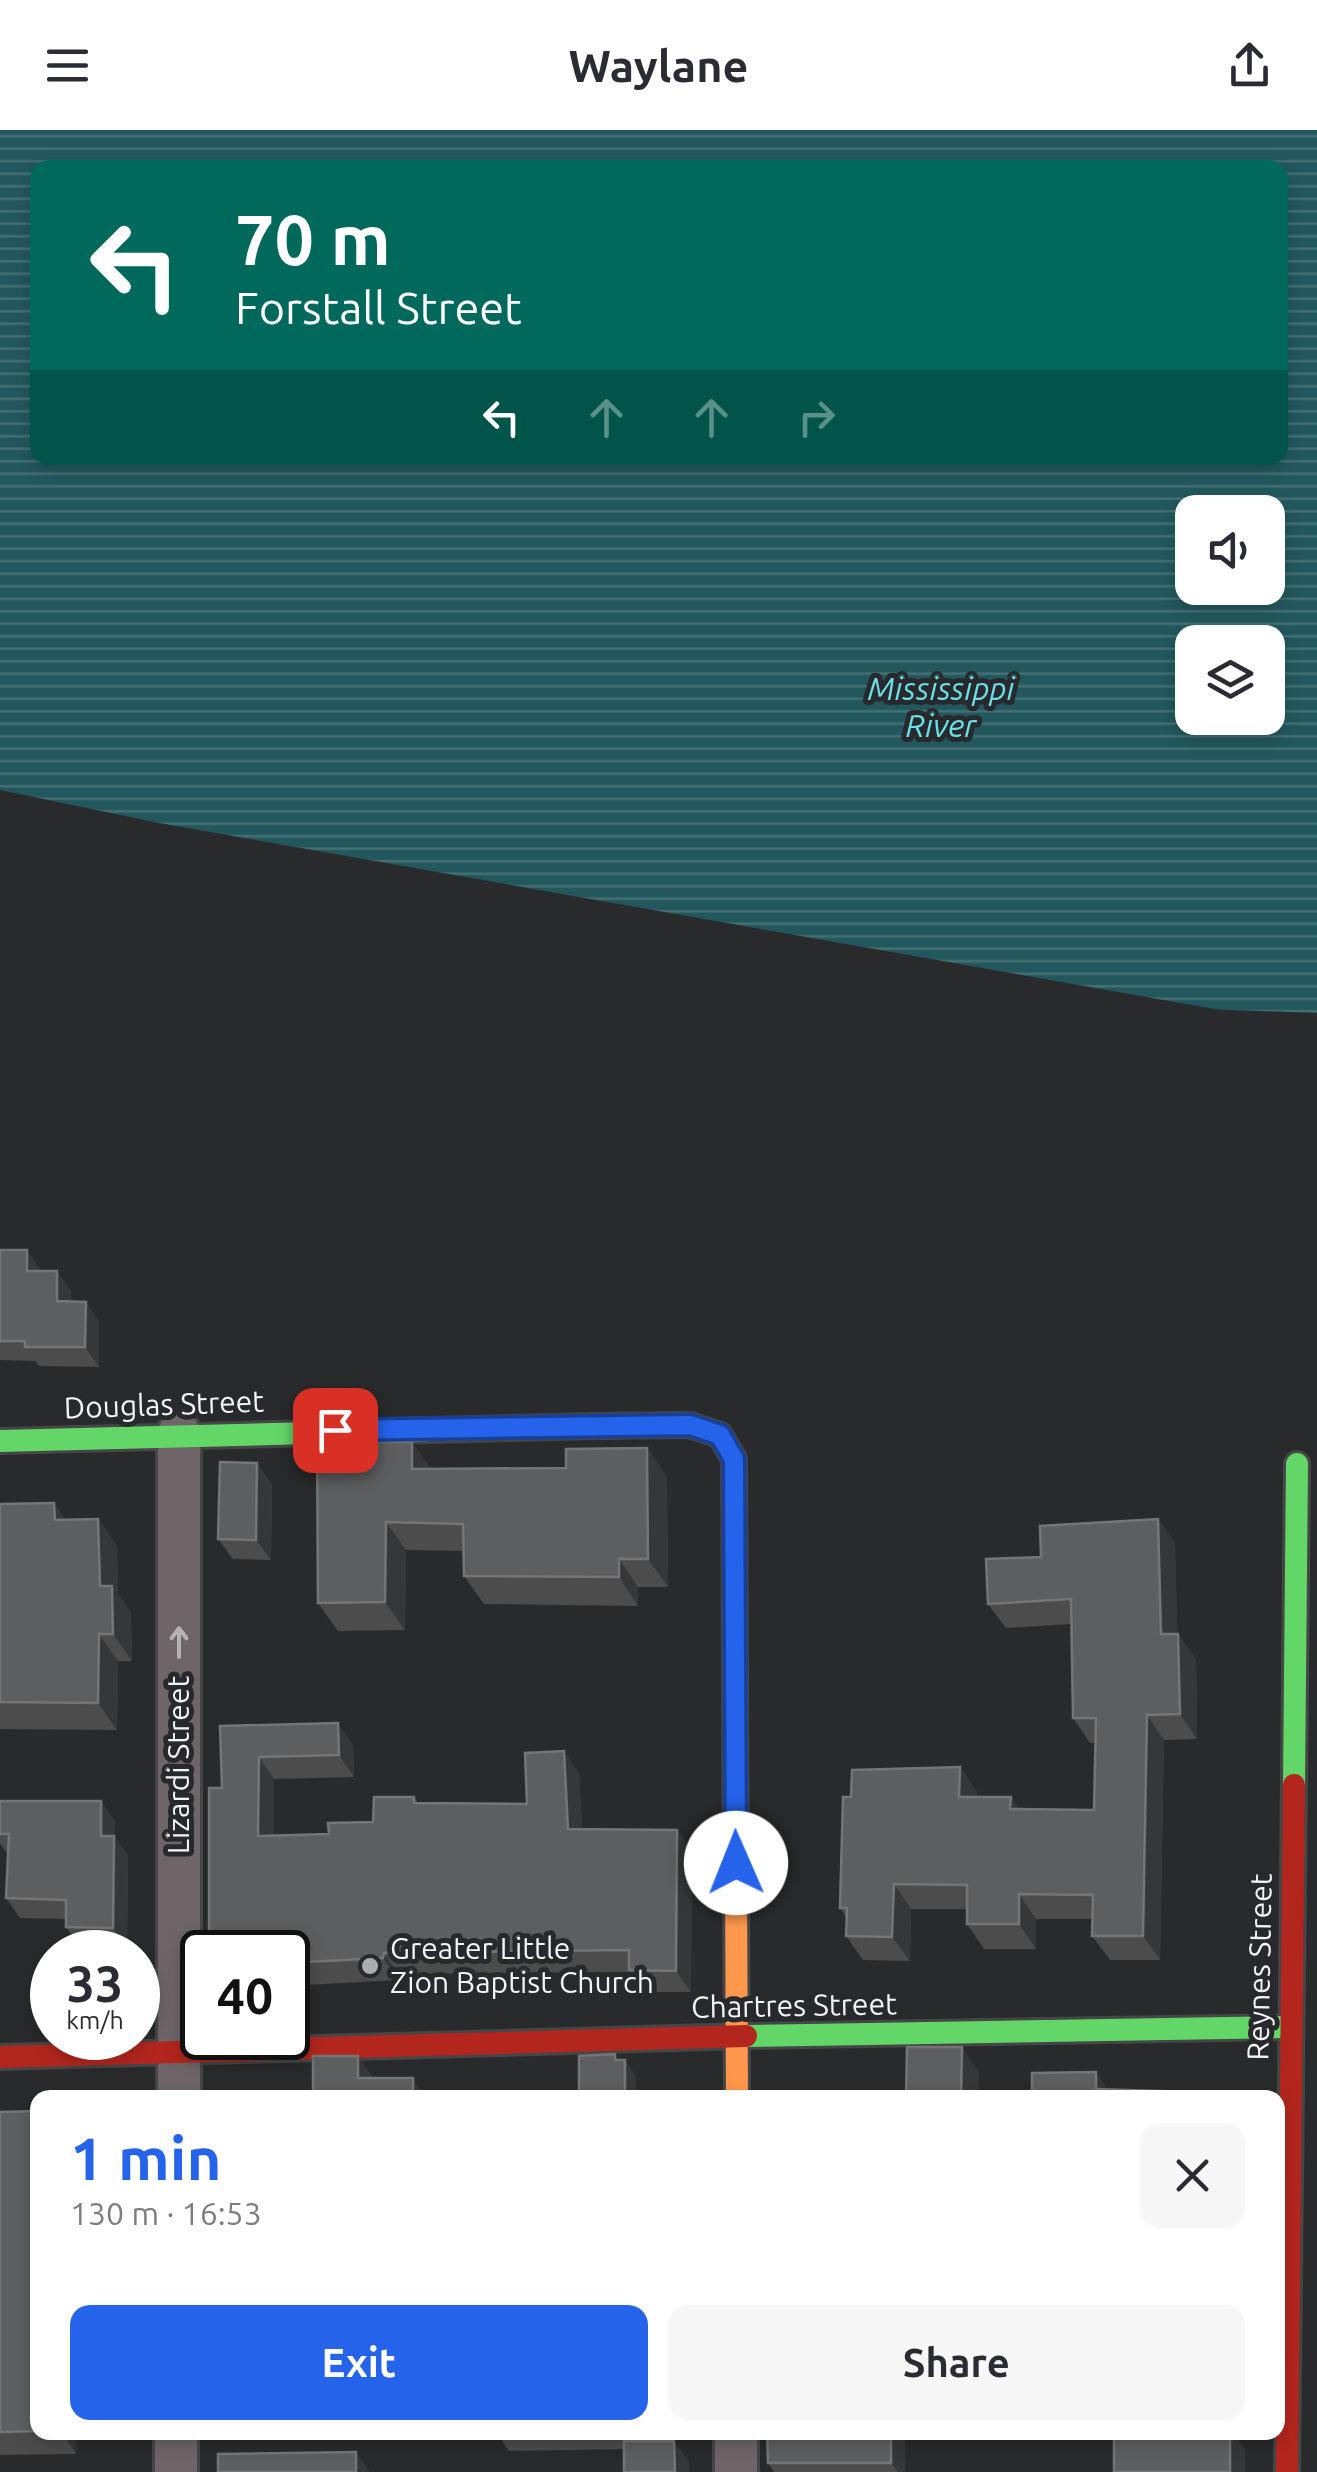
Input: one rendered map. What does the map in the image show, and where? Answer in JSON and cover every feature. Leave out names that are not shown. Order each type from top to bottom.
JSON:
[{"type":"street","name":"Douglas Street","points":[[0,1441],[179,1433],[569,1426],[708,1429],[720,1435],[734,1459],[738,2090]]},
{"type":"street","name":"Lizardi Street","points":[[179,1433],[179,2090]]},
{"type":"street","name":"Reynes Street","points":[[1287,2472],[1297,1464]]},
{"type":"street","name":"Chartres Street","points":[[0,2057],[738,2036],[1289,2028]]},
{"type":"street","points":[[176,2440],[176,2472]]},
{"type":"street","points":[[736,2440],[736,2472]]},
{"type":"water","name":"Mississippi River","points":[[0,130],[1317,130],[1317,1027],[159,823],[0,790]]},
{"type":"pier","points":[[1177,1008],[1317,1013],[1317,1032],[1244,1020]]},
{"type":"building","points":[[0,1250],[27,1250],[27,1271],[57,1271],[57,1301],[86,1302],[85,1347],[25,1347],[25,1341],[0,1341]]},
{"type":"building","points":[[364,1434],[364,1441],[412,1442],[412,1469],[566,1468],[566,1449],[647,1448],[648,1559],[619,1559],[619,1577],[464,1576],[463,1524],[386,1522],[385,1602],[318,1603],[317,1435]]},
{"type":"building","points":[[220,1462],[257,1463],[256,1540],[218,1539]]},
{"type":"building","points":[[54,1503],[55,1520],[98,1519],[100,1586],[112,1586],[113,1634],[99,1634],[98,1703],[0,1702],[0,1504]]},
{"type":"building","points":[[1158,1519],[1161,1634],[1178,1634],[1180,1714],[1147,1715],[1143,1936],[1092,1936],[1093,1895],[1019,1894],[1019,1924],[967,1924],[967,1885],[894,1884],[892,1937],[846,1936],[847,1908],[840,1908],[843,1797],[851,1797],[852,1770],[960,1767],[959,1797],[1011,1797],[1010,1809],[1094,1810],[1096,1718],[1073,1718],[1071,1599],[988,1604],[986,1559],[1041,1557],[1040,1526]]},
{"type":"building","points":[[338,1723],[339,1755],[259,1757],[258,1836],[329,1834],[328,1823],[373,1822],[374,1797],[414,1797],[414,1803],[527,1804],[525,1753],[564,1751],[568,1829],[677,1830],[676,1971],[629,1970],[629,1950],[384,1953],[383,1958],[310,1962],[310,1930],[209,1930],[209,1788],[222,1788],[220,1726]]},
{"type":"building","points":[[0,1801],[101,1801],[101,1836],[114,1836],[113,1928],[66,1927],[66,1900],[6,1898],[9,1834],[0,1834]]},
{"type":"building","points":[[907,2047],[962,2047],[961,2090],[906,2090]]},
{"type":"building","points":[[615,2054],[615,2060],[625,2060],[625,2090],[579,2090],[579,2056]]},
{"type":"building","points":[[313,2056],[358,2056],[358,2078],[413,2078],[413,2090],[313,2090]]},
{"type":"building","points":[[1096,2072],[1096,2089],[1128,2090],[1032,2090],[1032,2073]]},
{"type":"building","points":[[30,2111],[30,2431],[0,2432],[0,2112]]},
{"type":"building","points":[[767,2440],[891,2440],[891,2463],[768,2463]]},
{"type":"building","points":[[1114,2440],[1230,2440],[1230,2472],[1114,2472]]},
{"type":"building","points":[[624,2441],[674,2441],[675,2472],[624,2472]]},
{"type":"building","points":[[356,2452],[356,2472],[218,2472],[218,2454]]},
{"type":"traffic: fast","points":[[0,1441],[593,1426]]},
{"type":"traffic: fast","points":[[1294,1785],[1297,1464]]},
{"type":"traffic: fast","points":[[746,2036],[1289,2027]]},
{"type":"traffic: slow","points":[[593,1426],[690,1425],[720,1435],[734,1459],[737,2090]]},
{"type":"traffic: jam","points":[[1287,2472],[1294,1785]]},
{"type":"traffic: jam","points":[[0,2057],[746,2036]]},
{"type":"place","name":"Greater Little Zion Baptist Church","points":[[370,1966]]},
{"type":"route","points":[[335,1430],[690,1425],[720,1435],[734,1459],[736,1863]]}]
